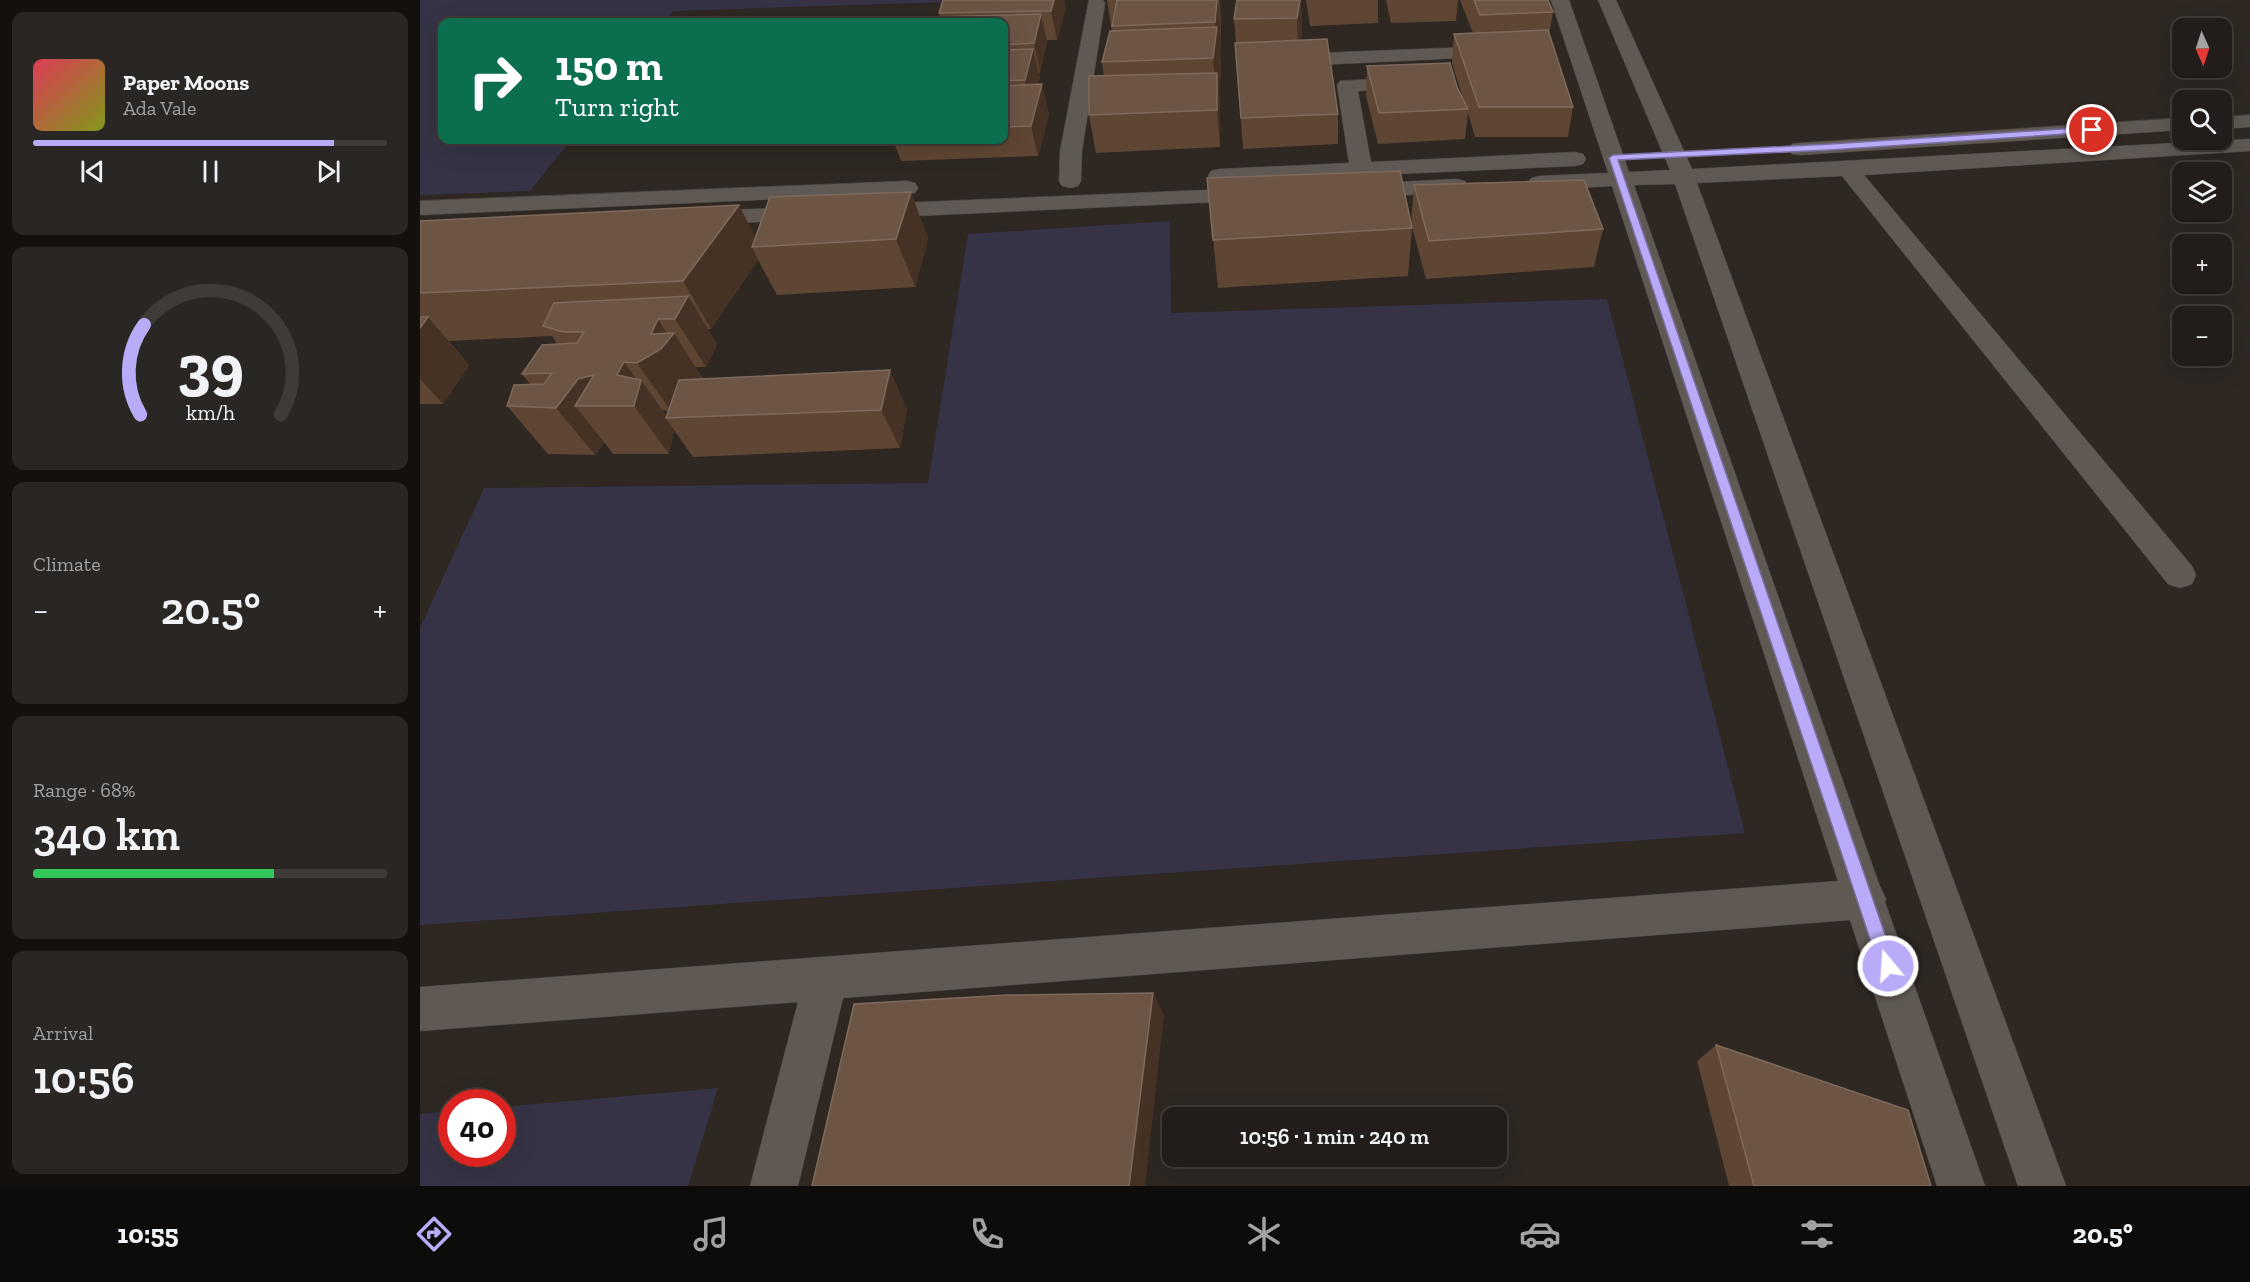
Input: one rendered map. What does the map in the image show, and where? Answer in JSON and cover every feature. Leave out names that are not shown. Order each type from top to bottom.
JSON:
[{"type":"street","points":[[1560,0],[1566,49],[1654,162],[2042,1186]]},
{"type":"street","points":[[1607,0],[1866,899],[1961,1186]]},
{"type":"street","points":[[1093,180],[1060,182],[1071,151],[1096,3]]},
{"type":"street","points":[[1318,59],[1510,51]]},
{"type":"street","points":[[1363,180],[1347,85],[1431,82]]},
{"type":"street","points":[[2232,123],[2250,122]]},
{"type":"street","points":[[1783,150],[2172,125]]},
{"type":"street","points":[[2232,135],[2247,145]]},
{"type":"street","points":[[420,230],[1006,195],[1363,180],[1654,162],[1848,169],[2247,145]]},
{"type":"street","points":[[1516,184],[1654,162]]},
{"type":"street","points":[[1848,169],[2180,575]]},
{"type":"street","points":[[1117,180],[1363,180],[1481,185]]},
{"type":"street","points":[[420,208],[926,188]]},
{"type":"street","points":[[507,226],[524,204]]},
{"type":"street","points":[[420,1010],[1866,899]]},
{"type":"street","points":[[774,1186],[826,978]]},
{"type":"shaded area","points":[[420,0],[1011,0],[673,11],[667,18],[438,18],[438,144],[568,144],[530,191],[420,195]]},
{"type":"shaded area","points":[[1170,221],[1171,313],[1607,299],[1745,833],[420,925],[420,628],[484,488],[928,483],[968,234]]},
{"type":"shaded area","points":[[718,1088],[688,1186],[420,1186],[420,1114],[438,1112],[438,1167],[516,1167],[516,1106]]},
{"type":"building","points":[[943,0],[1054,0],[1051,11],[939,13]]},
{"type":"building","points":[[1117,0],[1217,0],[1215,22],[1112,26]]},
{"type":"building","points":[[1237,0],[1300,0],[1297,18],[1234,19]]},
{"type":"building","points":[[1474,0],[1548,0],[1553,12],[1480,15]]},
{"type":"building","points":[[1041,14],[1034,43],[1008,45],[1008,18],[937,17]]},
{"type":"building","points":[[1217,27],[1213,58],[1102,62],[1110,31]]},
{"type":"building","points":[[1548,30],[1573,107],[1479,107],[1454,34]]},
{"type":"building","points":[[1327,39],[1338,114],[1241,118],[1235,43]]},
{"type":"building","points":[[1033,49],[1025,80],[1008,81],[1008,50]]},
{"type":"building","points":[[1450,63],[1457,87],[1468,109],[1379,113],[1367,66]]},
{"type":"building","points":[[1217,73],[1217,110],[1089,115],[1089,76]]},
{"type":"building","points":[[1042,84],[1031,126],[1008,127],[1008,86]]},
{"type":"building","points":[[1400,171],[1412,228],[1213,240],[1207,178]]},
{"type":"building","points":[[1584,180],[1603,229],[1429,241],[1414,185]]},
{"type":"building","points":[[911,192],[896,239],[752,247],[770,197]]},
{"type":"building","points":[[739,205],[683,281],[420,293],[420,221]]},
{"type":"building","points":[[688,296],[675,319],[658,319],[651,334],[674,333],[661,349],[637,363],[624,362],[617,375],[641,380],[634,406],[575,406],[594,375],[578,379],[556,408],[507,406],[514,385],[544,384],[552,373],[522,374],[542,345],[577,343],[584,332],[563,332],[543,326],[554,303]]},
{"type":"building","points":[[420,317],[428,317],[420,328]]},
{"type":"building","points":[[890,370],[881,410],[666,418],[679,380]]},
{"type":"building","points":[[1153,993],[1129,1186],[812,1186],[854,1004],[1007,995]]},
{"type":"building","points":[[1716,1045],[1908,1110],[1931,1186],[1754,1186]]},
{"type":"route","points":[[1888,966],[1613,158],[2092,130]]}]
